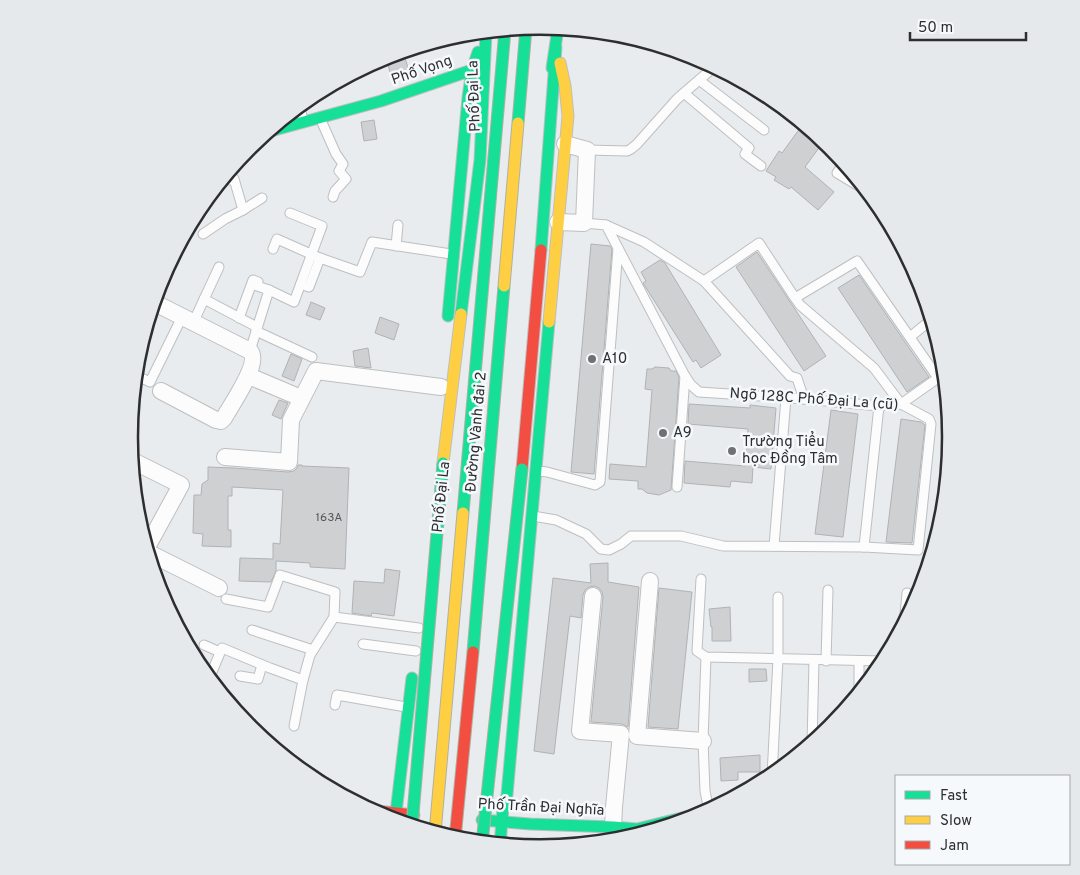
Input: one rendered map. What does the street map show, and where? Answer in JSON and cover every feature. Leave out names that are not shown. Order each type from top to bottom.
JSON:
[{"type":"main road","name":"Đường Vành đai 2","points":[[456,831],[483,541],[525,36]]},
{"type":"main road","points":[[483,836],[522,469],[557,36]]},
{"type":"main road","name":"Đường Vành đai 2","points":[[436,826],[504,37]]},
{"type":"main road","points":[[413,819],[443,462],[480,160],[486,38]]},
{"type":"main road","name":"Phố Đại La","points":[[427,824],[446,598],[475,333],[491,152],[492,68],[487,38]]},
{"type":"main road","name":"Phố Đại La","points":[[447,330],[472,70],[484,39]]},
{"type":"main road","points":[[501,838],[503,808],[508,785],[568,116],[565,86],[556,47]]},
{"type":"main road","points":[[530,241],[542,116],[556,47]]},
{"type":"main road","name":"Phố Vọng","points":[[284,127],[381,101],[472,70]]},
{"type":"main road","name":"Phố Đại La","points":[[396,813],[419,628],[443,368]]},
{"type":"main road","points":[[424,571],[441,591]]},
{"type":"main road","points":[[497,591],[527,574]]},
{"type":"main road","points":[[471,834],[470,819],[491,671],[494,626]]},
{"type":"main road","points":[[441,667],[483,670]]},
{"type":"main road","name":"Phố Trần Đại Nghĩa","points":[[407,817],[428,816],[530,824],[633,829]]},
{"type":"street","points":[[558,222],[584,224],[587,150],[565,144]]},
{"type":"street","points":[[160,305],[253,354],[248,376],[221,420],[216,420],[162,391]]},
{"type":"street","points":[[225,457],[289,462],[291,420],[316,370],[442,386]]},
{"type":"street","points":[[248,376],[302,398]]},
{"type":"street","points":[[138,464],[181,485],[150,538]]},
{"type":"street","points":[[153,547],[223,594]]},
{"type":"street","points":[[613,827],[614,807],[629,735],[650,581]]},
{"type":"street","points":[[593,596],[580,730],[704,742]]},
{"type":"lane","points":[[587,150],[631,149],[677,99],[708,72]]},
{"type":"lane","points":[[698,80],[764,130]]},
{"type":"lane","points":[[684,93],[749,148],[745,154],[761,166]]},
{"type":"lane","points":[[302,113],[304,122]]},
{"type":"lane","points":[[320,118],[336,154],[343,164],[339,171],[346,178],[335,191],[333,197]]},
{"type":"lane","points":[[840,169],[837,173],[850,181]]},
{"type":"lane","points":[[231,180],[234,179],[243,210]]},
{"type":"lane","points":[[203,234],[262,198]]},
{"type":"lane","points":[[239,318],[253,280],[258,282],[256,286],[298,304],[301,284],[309,287],[322,226],[290,213]]},
{"type":"lane","points":[[584,224],[606,225],[644,242],[704,281],[790,376],[798,378],[804,399]]},
{"type":"lane","points":[[396,246],[398,225]]},
{"type":"lane","name":"Ngõ 128C Phố Đại La (cũ)","points":[[531,516],[556,520],[586,534],[601,549],[609,550],[621,544],[630,536],[681,536],[723,546],[864,547],[918,550],[931,424],[929,419],[901,404],[879,406],[699,392],[685,376],[606,225]]},
{"type":"lane","points":[[273,249],[277,239],[360,272],[372,242],[454,255]]},
{"type":"lane","points":[[704,281],[759,244],[800,305],[874,368],[901,404],[938,378]]},
{"type":"lane","points":[[536,471],[547,472],[595,485],[600,482],[618,248]]},
{"type":"lane","points":[[795,298],[858,261],[938,378]]},
{"type":"lane","points":[[142,378],[150,382],[188,320],[204,299],[220,267]]},
{"type":"lane","points":[[250,351],[269,290]]},
{"type":"lane","points":[[204,299],[256,329],[312,357]]},
{"type":"lane","points":[[910,337],[926,324]]},
{"type":"lane","points":[[677,487],[685,376]]},
{"type":"lane","points":[[774,546],[786,398]]},
{"type":"lane","points":[[864,547],[879,406]]},
{"type":"lane","points":[[223,594],[268,607],[280,575],[335,592],[334,617],[310,655],[294,726]]},
{"type":"lane","points":[[702,579],[697,652],[706,657],[875,661]]},
{"type":"lane","points":[[826,660],[828,590]]},
{"type":"lane","points":[[906,605],[907,593]]},
{"type":"lane","points":[[773,766],[778,660],[778,597]]},
{"type":"lane","points":[[334,617],[419,628]]},
{"type":"lane","points":[[252,630],[313,650]]},
{"type":"lane","points":[[363,644],[414,661]]},
{"type":"lane","points":[[204,645],[220,652]]},
{"type":"lane","points":[[212,671],[222,648],[303,680]]},
{"type":"lane","points":[[706,657],[704,742],[705,791],[708,803]]},
{"type":"lane","points":[[812,733],[814,660]]},
{"type":"lane","points":[[859,661],[859,683]]},
{"type":"lane","points":[[240,676],[258,679],[262,665]]},
{"type":"lane","points":[[335,705],[336,695],[409,707]]},
{"type":"building","points":[[405,58],[409,71],[391,76],[388,65]]},
{"type":"building","points":[[374,120],[377,139],[364,141],[361,122]]},
{"type":"building","points":[[799,130],[819,148],[805,167],[834,192],[818,210],[791,187],[789,189],[774,180],[776,177],[766,171],[779,151],[782,153]]},
{"type":"building","name":"A10","points":[[591,244],[610,246],[612,249],[594,474],[571,472]]},
{"type":"building","points":[[757,252],[826,356],[804,371],[736,267]]},
{"type":"building","points":[[660,260],[665,263],[721,355],[701,368],[696,360],[693,362],[643,283],[646,281],[641,272]]},
{"type":"building","points":[[859,275],[929,377],[907,392],[838,288]]},
{"type":"building","points":[[311,302],[325,308],[320,320],[306,315]]},
{"type":"building","points":[[380,317],[399,324],[394,340],[375,333]]},
{"type":"building","points":[[368,348],[371,368],[355,366],[353,351]]},
{"type":"building","points":[[291,354],[302,359],[294,381],[282,376]]},
{"type":"building","name":"A9","points":[[655,367],[669,368],[671,371],[676,371],[679,377],[671,490],[659,495],[638,489],[638,481],[609,479],[610,464],[646,467],[652,390],[645,389],[647,369]]},
{"type":"building","points":[[279,400],[288,403],[281,419],[272,415]]},
{"type":"building","points":[[689,404],[750,408],[750,405],[776,408],[771,469],[753,467],[752,483],[731,481],[730,487],[684,483],[685,461],[745,466],[748,429],[688,424]]},
{"type":"building","points":[[831,410],[858,414],[843,537],[815,534]]},
{"type":"building","points":[[901,419],[921,422],[925,425],[912,543],[886,542]]},
{"type":"building","points":[[298,465],[349,468],[345,569],[310,567],[310,563],[276,561],[276,571],[271,582],[239,581],[240,558],[273,559],[273,543],[280,544],[283,490],[232,487],[232,496],[228,496],[228,530],[231,530],[231,547],[202,546],[203,534],[193,533],[194,495],[201,495],[202,484],[208,480],[208,467],[288,472],[294,471]]},
{"type":"building","points":[[608,563],[608,582],[639,587],[628,727],[622,724],[591,722],[603,597],[599,588],[589,587],[583,595],[581,618],[570,616],[554,754],[534,751],[553,578],[591,583],[590,564]]},
{"type":"building","points":[[385,569],[400,571],[394,616],[372,613],[371,616],[352,613],[354,581],[384,583]]},
{"type":"building","points":[[659,588],[692,592],[678,729],[648,727]]},
{"type":"building","points":[[730,607],[731,641],[712,641],[709,609]]},
{"type":"building","points":[[749,669],[766,669],[767,681],[749,682]]},
{"type":"building","points":[[760,755],[760,772],[738,772],[738,780],[721,781],[720,758]]},
{"type":"traffic: fast","points":[[518,123],[525,36]]},
{"type":"traffic: fast","points":[[552,68],[557,36]]},
{"type":"traffic: fast","points":[[463,513],[504,37]]},
{"type":"traffic: fast","points":[[461,314],[480,160],[486,38]]},
{"type":"traffic: fast","points":[[541,250],[556,47]]},
{"type":"traffic: fast","points":[[448,316],[468,97],[472,70],[478,52]]},
{"type":"traffic: fast","points":[[284,127],[381,101],[472,70]]},
{"type":"traffic: fast","points":[[473,652],[504,286]]},
{"type":"traffic: fast","points":[[501,838],[503,808],[507,795],[549,322]]},
{"type":"traffic: fast","points":[[413,819],[443,463]]},
{"type":"traffic: fast","points":[[483,836],[522,469]]},
{"type":"traffic: fast","points":[[396,813],[412,678]]},
{"type":"traffic: fast","points":[[482,820],[633,829]]},
{"type":"traffic: slow","points":[[549,322],[568,116],[565,86],[560,63]]},
{"type":"traffic: slow","points":[[504,286],[518,123]]},
{"type":"traffic: slow","points":[[443,463],[461,314]]},
{"type":"traffic: slow","points":[[436,826],[463,513]]},
{"type":"traffic: jam","points":[[522,469],[541,250]]},
{"type":"traffic: jam","points":[[456,831],[473,652]]},
{"type":"traffic: jam","points":[[396,813],[414,815]]},
{"type":"place","name":"A10","points":[[592,359]]},
{"type":"place","name":"A9","points":[[663,433]]},
{"type":"place","name":"Trường Tiểu học Đồng Tâm","points":[[732,451]]}]
